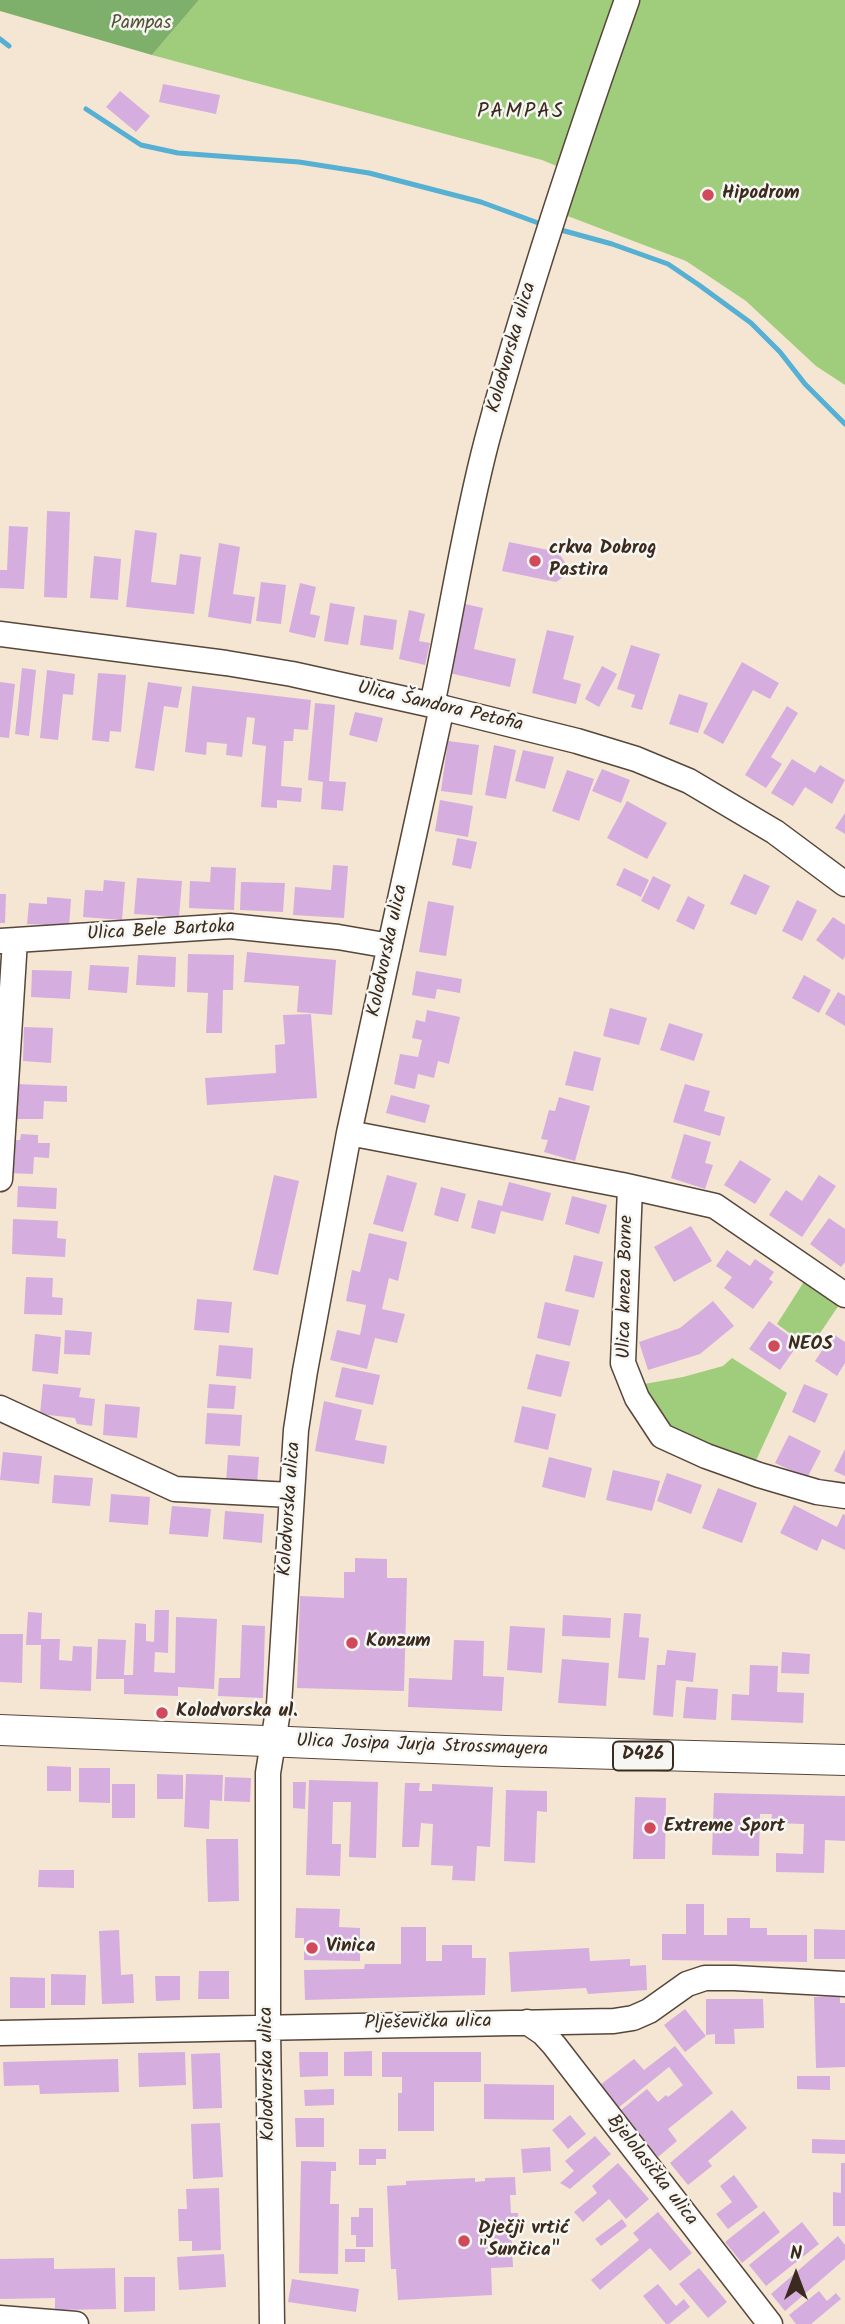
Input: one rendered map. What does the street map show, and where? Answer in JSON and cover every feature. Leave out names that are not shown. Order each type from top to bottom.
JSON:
[{"type":"main road","name":"Ulica Josipa Jurja Strossmayera","points":[[0,1730],[658,1756],[845,1760]]},
{"type":"street","name":"Kolodvorska ulica","points":[[272,2324],[268,1773],[279,1705],[291,1495],[303,1383],[349,1133],[390,946],[437,706],[442,660],[461,553],[487,441],[550,223],[627,0]]},
{"type":"street","name":"Ulica Šandora Petofia","points":[[0,634],[292,674],[577,741],[636,759],[689,781],[775,832],[845,884]]},
{"type":"street","name":"Ulica Bele Bartoka","points":[[0,1178],[8,941],[230,926],[338,937],[390,946]]},
{"type":"street","name":"Ulica kneza Borne","points":[[349,1133],[715,1206],[845,1295]]},
{"type":"street","name":"Ulica kneza Borne","points":[[630,1187],[623,1363],[637,1398],[662,1436],[706,1456],[759,1475],[817,1492],[845,1496]]},
{"type":"street","points":[[0,1408],[175,1489],[291,1495]]},
{"type":"street","name":"Plješevička ulica","points":[[0,2033],[614,2021],[633,2018],[649,2011],[687,1984],[705,1978],[845,1984]]},
{"type":"street","name":"Bjelolasička ulica","points":[[527,2022],[554,2045],[769,2324]]},
{"type":"street","points":[[0,2318],[76,2324]]},
{"type":"green space","name":"Pampas","points":[[0,0],[199,0],[152,55],[0,11]]},
{"type":"green space","name":"Hipodrom","points":[[199,0],[845,0],[845,385],[816,366],[746,301],[686,261],[565,215],[576,174],[542,160],[152,55]]},
{"type":"green space","points":[[805,1280],[839,1305],[810,1348],[777,1324]]},
{"type":"green space","points":[[732,1358],[787,1393],[753,1467],[667,1430],[639,1385],[723,1366]]},
{"type":"building","points":[[163,84],[220,95],[216,114],[159,102]]},
{"type":"building","points":[[120,91],[150,116],[136,132],[106,107]]},
{"type":"building","points":[[47,511],[70,512],[67,598],[44,597]]},
{"type":"building","points":[[9,526],[28,527],[24,589],[0,588],[0,570],[7,570]]},
{"type":"building","points":[[135,530],[157,533],[151,582],[176,585],[180,554],[201,557],[194,614],[126,607]]},
{"type":"building","name":"crkva Dobrog Pastira","points":[[509,542],[558,552],[566,564],[565,576],[556,582],[502,571]]},
{"type":"building","points":[[219,543],[240,547],[233,594],[255,597],[251,624],[208,617]]},
{"type":"building","points":[[94,556],[121,559],[118,600],[90,598]]},
{"type":"building","points":[[261,582],[286,585],[281,624],[256,621]]},
{"type":"building","points":[[300,583],[316,587],[310,614],[320,616],[315,638],[289,632]]},
{"type":"building","points":[[330,603],[355,607],[348,645],[324,641]]},
{"type":"building","points":[[461,603],[483,608],[474,649],[516,659],[510,687],[445,672]]},
{"type":"building","points":[[409,610],[425,614],[419,641],[430,643],[425,665],[399,659]]},
{"type":"building","points":[[364,615],[397,620],[393,650],[360,645]]},
{"type":"building","points":[[547,630],[574,636],[563,679],[581,684],[576,704],[532,693]]},
{"type":"building","points":[[631,645],[660,654],[642,710],[631,707],[635,695],[617,689]]},
{"type":"building","points":[[742,662],[779,683],[770,699],[753,690],[723,744],[703,733]]},
{"type":"building","points":[[602,666],[617,674],[599,707],[585,699]]},
{"type":"building","points":[[22,668],[36,670],[29,736],[15,734]]},
{"type":"building","points":[[47,670],[75,674],[73,695],[63,694],[58,740],[40,738]]},
{"type":"building","points":[[98,673],[126,675],[121,732],[110,731],[109,742],[92,740]]},
{"type":"building","points":[[0,682],[15,684],[9,738],[0,737]]},
{"type":"building","points":[[148,682],[182,687],[178,708],[164,706],[154,771],[135,768]]},
{"type":"building","points":[[192,686],[311,700],[308,730],[294,729],[293,741],[284,741],[281,786],[302,788],[301,802],[277,800],[277,808],[261,807],[266,746],[252,744],[255,718],[247,717],[242,757],[226,755],[227,744],[207,742],[206,755],[185,752]]},
{"type":"building","points":[[679,694],[708,703],[698,733],[669,724]]},
{"type":"building","points":[[315,703],[335,705],[329,781],[346,782],[343,811],[321,809],[323,782],[308,780]]},
{"type":"building","points":[[787,706],[798,713],[771,757],[782,764],[766,788],[745,775]]},
{"type":"building","points":[[355,712],[383,718],[377,742],[349,735]]},
{"type":"building","points":[[448,741],[479,745],[472,795],[441,791]]},
{"type":"building","points":[[494,745],[516,750],[506,799],[485,795]]},
{"type":"building","points":[[523,750],[554,757],[545,789],[515,781]]},
{"type":"building","points":[[792,759],[815,773],[820,765],[845,780],[832,804],[805,787],[793,806],[771,793]]},
{"type":"building","points":[[602,769],[630,780],[621,803],[592,791]]},
{"type":"building","points":[[567,770],[594,779],[579,821],[552,811]]},
{"type":"building","points":[[440,800],[473,806],[468,837],[435,831]]},
{"type":"building","points":[[627,801],[667,823],[647,859],[607,838]]},
{"type":"building","points":[[845,813],[845,834],[835,828]]},
{"type":"building","points":[[457,838],[477,842],[471,869],[452,865]]},
{"type":"building","points":[[333,865],[348,866],[344,918],[293,915],[295,887],[331,890]]},
{"type":"building","points":[[211,867],[236,868],[234,910],[189,908],[190,881],[210,882]]},
{"type":"building","points":[[624,868],[649,880],[641,897],[616,885]]},
{"type":"building","points":[[744,874],[770,886],[756,915],[730,904]]},
{"type":"building","points":[[653,876],[671,885],[659,910],[641,901]]},
{"type":"building","points":[[137,878],[182,881],[179,917],[134,914]]},
{"type":"building","points":[[104,880],[125,882],[122,920],[83,917],[85,890],[103,891]]},
{"type":"building","points":[[241,882],[285,883],[283,912],[240,910]]},
{"type":"building","points":[[0,894],[6,894],[5,923],[0,923]]},
{"type":"building","points":[[688,896],[705,905],[694,930],[676,921]]},
{"type":"building","points":[[47,897],[71,899],[69,926],[27,924],[29,903],[47,904]]},
{"type":"building","points":[[797,900],[817,910],[802,941],[782,931]]},
{"type":"building","points":[[428,901],[454,906],[446,956],[419,952]]},
{"type":"building","points":[[833,917],[845,925],[843,960],[816,940]]},
{"type":"building","points":[[247,952],[336,960],[332,1015],[297,1012],[299,986],[244,982]]},
{"type":"building","points":[[188,954],[234,955],[233,990],[223,990],[222,1033],[206,1033],[208,993],[187,992]]},
{"type":"building","points":[[138,955],[176,957],[175,987],[136,985]]},
{"type":"building","points":[[90,965],[129,967],[127,993],[88,990]]},
{"type":"building","points":[[32,970],[72,971],[70,999],[31,997]]},
{"type":"building","points":[[416,971],[462,979],[460,993],[437,989],[435,999],[412,995]]},
{"type":"building","points":[[804,975],[831,990],[819,1013],[792,998]]},
{"type":"building","points":[[838,992],[845,996],[845,1026],[825,1014]]},
{"type":"building","points":[[610,1008],[647,1018],[639,1045],[603,1036]]},
{"type":"building","points":[[427,1010],[460,1017],[449,1064],[438,1061],[434,1078],[418,1074],[415,1089],[394,1084],[400,1054],[418,1057],[422,1040],[412,1038],[416,1020],[425,1022]]},
{"type":"building","points":[[311,1014],[317,1098],[207,1105],[205,1078],[276,1073],[275,1045],[285,1044],[283,1015]]},
{"type":"building","points":[[669,1023],[703,1034],[694,1061],[660,1050]]},
{"type":"building","points":[[24,1027],[53,1028],[51,1063],[23,1061]]},
{"type":"building","points":[[574,1051],[601,1058],[593,1091],[565,1085]]},
{"type":"building","points":[[16,1084],[67,1086],[67,1102],[44,1101],[43,1119],[15,1119]]},
{"type":"building","points":[[685,1084],[710,1091],[704,1111],[725,1117],[720,1136],[673,1122]]},
{"type":"building","points":[[391,1095],[430,1105],[425,1123],[386,1113]]},
{"type":"building","points":[[559,1097],[590,1106],[575,1161],[544,1152],[548,1140],[541,1139],[549,1110],[555,1111]]},
{"type":"building","points":[[21,1134],[38,1135],[38,1143],[50,1143],[49,1158],[34,1157],[33,1174],[6,1173],[7,1140],[20,1140]]},
{"type":"building","points":[[684,1134],[711,1142],[705,1163],[713,1165],[705,1189],[671,1178]]},
{"type":"building","points":[[740,1160],[771,1179],[755,1204],[724,1185]]},
{"type":"building","points":[[274,1175],[299,1181],[278,1275],[253,1270]]},
{"type":"building","points":[[387,1175],[417,1183],[403,1232],[373,1224]]},
{"type":"building","points":[[819,1175],[836,1186],[802,1237],[769,1215],[786,1190],[802,1201]]},
{"type":"building","points":[[509,1182],[551,1193],[543,1221],[501,1211],[495,1234],[471,1228],[478,1200],[502,1206]]},
{"type":"building","points":[[18,1186],[57,1188],[56,1209],[17,1207]]},
{"type":"building","points":[[441,1187],[466,1194],[458,1222],[434,1215]]},
{"type":"building","points":[[572,1196],[607,1205],[599,1234],[565,1224]]},
{"type":"building","points":[[829,1218],[845,1229],[845,1262],[841,1267],[810,1244]]},
{"type":"building","points":[[13,1219],[58,1221],[57,1238],[66,1239],[65,1257],[12,1254]]},
{"type":"building","points":[[691,1226],[712,1261],[674,1282],[654,1247]]},
{"type":"building","points":[[369,1233],[407,1242],[398,1281],[389,1278],[382,1309],[405,1314],[397,1343],[375,1338],[367,1369],[330,1360],[337,1330],[360,1335],[366,1305],[346,1301],[352,1270],[360,1272]]},
{"type":"building","points":[[727,1250],[750,1266],[755,1259],[774,1272],[769,1279],[773,1282],[753,1309],[724,1288],[732,1277],[716,1266]]},
{"type":"building","points":[[574,1255],[603,1262],[594,1298],[565,1291]]},
{"type":"building","points":[[26,1277],[53,1278],[52,1297],[63,1298],[62,1315],[24,1314]]},
{"type":"building","points":[[197,1299],[232,1302],[229,1333],[194,1330]]},
{"type":"building","points":[[713,1301],[734,1326],[700,1354],[648,1370],[639,1342],[680,1328]]},
{"type":"building","points":[[545,1302],[579,1310],[570,1346],[537,1338]]},
{"type":"building","name":"NEOS","points":[[769,1321],[799,1343],[780,1370],[749,1349]]},
{"type":"building","points":[[65,1330],[92,1332],[90,1355],[64,1354]]},
{"type":"building","points":[[35,1334],[61,1337],[58,1374],[32,1371]]},
{"type":"building","points":[[833,1334],[845,1342],[845,1363],[837,1376],[815,1361]]},
{"type":"building","points":[[219,1345],[253,1348],[251,1379],[216,1376]]},
{"type":"building","points":[[536,1354],[570,1362],[561,1397],[527,1389]]},
{"type":"building","points":[[342,1367],[380,1375],[373,1405],[335,1397]]},
{"type":"building","points":[[43,1384],[81,1388],[79,1397],[95,1399],[92,1426],[77,1424],[75,1418],[40,1414]]},
{"type":"building","points":[[209,1384],[236,1386],[234,1409],[207,1408]]},
{"type":"building","points":[[804,1384],[828,1394],[815,1423],[792,1412]]},
{"type":"building","points":[[324,1401],[362,1410],[355,1440],[387,1446],[384,1464],[315,1451]]},
{"type":"building","points":[[105,1404],[140,1407],[137,1438],[103,1435]]},
{"type":"building","points":[[522,1406],[556,1414],[548,1450],[514,1442]]},
{"type":"building","points":[[207,1413],[242,1415],[240,1446],[205,1444]]},
{"type":"building","points":[[789,1435],[821,1451],[807,1478],[775,1463]]},
{"type":"building","points":[[845,1449],[845,1476],[834,1471]]},
{"type":"building","points":[[3,1452],[42,1456],[39,1484],[0,1480]]},
{"type":"building","points":[[228,1455],[259,1457],[257,1485],[226,1483]]},
{"type":"building","points":[[549,1457],[592,1468],[585,1498],[542,1487]]},
{"type":"building","points":[[613,1470],[660,1481],[652,1511],[606,1500]]},
{"type":"building","points":[[667,1473],[702,1485],[691,1514],[657,1501]]},
{"type":"building","points":[[54,1475],[93,1478],[90,1506],[52,1503]]},
{"type":"building","points":[[718,1488],[757,1503],[742,1543],[702,1528]]},
{"type":"building","points":[[111,1494],[150,1497],[148,1525],[109,1522]]},
{"type":"building","points":[[794,1505],[837,1527],[843,1514],[845,1515],[845,1550],[822,1539],[817,1551],[780,1533]]},
{"type":"building","points":[[172,1506],[211,1509],[208,1537],[169,1534]]},
{"type":"building","points":[[225,1511],[264,1514],[262,1543],[223,1539]]},
{"type":"building","name":"Konzum","points":[[355,1558],[387,1559],[387,1578],[407,1578],[404,1691],[297,1688],[300,1596],[344,1598],[344,1572],[355,1572]]},
{"type":"building","points":[[155,1610],[169,1610],[168,1653],[155,1652],[154,1672],[175,1673],[176,1617],[217,1619],[214,1689],[178,1687],[178,1696],[124,1694],[124,1679],[96,1679],[98,1639],[126,1640],[124,1675],[133,1675],[135,1623],[146,1624],[146,1641],[154,1642]]},
{"type":"building","points":[[28,1612],[42,1613],[41,1639],[60,1639],[59,1660],[72,1661],[73,1646],[92,1647],[91,1691],[40,1689],[41,1645],[26,1645]]},
{"type":"building","points":[[624,1613],[641,1614],[639,1637],[649,1638],[645,1680],[618,1678]]},
{"type":"building","points":[[563,1615],[611,1618],[610,1638],[562,1636]]},
{"type":"building","points":[[242,1625],[265,1626],[263,1698],[218,1696],[219,1678],[240,1678]]},
{"type":"building","points":[[510,1626],[545,1628],[542,1673],[507,1670]]},
{"type":"building","points":[[0,1634],[23,1634],[22,1683],[0,1682]]},
{"type":"building","points":[[454,1640],[484,1641],[483,1676],[504,1677],[502,1711],[408,1707],[409,1678],[452,1680]]},
{"type":"building","points":[[667,1650],[696,1653],[693,1682],[676,1680],[673,1717],[653,1715],[657,1665],[665,1665]]},
{"type":"building","points":[[782,1652],[810,1654],[809,1674],[781,1673]]},
{"type":"building","points":[[562,1659],[609,1663],[606,1706],[558,1703]]},
{"type":"building","points":[[750,1665],[778,1666],[777,1692],[804,1693],[803,1723],[731,1720],[732,1694],[749,1695]]},
{"type":"building","points":[[686,1687],[718,1689],[716,1720],[683,1718]]},
{"type":"building","points":[[47,1766],[71,1767],[71,1791],[47,1791]]},
{"type":"building","points":[[79,1768],[110,1768],[110,1803],[79,1802]]},
{"type":"building","points":[[157,1774],[183,1775],[183,1799],[157,1799]]},
{"type":"building","points":[[186,1774],[223,1775],[222,1801],[210,1800],[209,1829],[184,1827]]},
{"type":"building","points":[[225,1777],[251,1778],[250,1802],[224,1801]]},
{"type":"building","points":[[309,1780],[378,1782],[376,1858],[349,1857],[351,1802],[333,1802],[332,1844],[341,1844],[340,1876],[306,1875]]},
{"type":"building","points":[[293,1782],[306,1782],[305,1809],[293,1808]]},
{"type":"building","points":[[405,1783],[420,1783],[419,1791],[432,1791],[432,1784],[493,1787],[490,1847],[477,1846],[475,1881],[452,1880],[453,1866],[431,1865],[433,1824],[421,1823],[419,1847],[402,1847]]},
{"type":"building","points":[[112,1784],[135,1784],[135,1818],[112,1818]]},
{"type":"building","points":[[506,1790],[547,1791],[547,1812],[537,1811],[535,1863],[504,1861]]},
{"type":"building","points":[[714,1793],[845,1796],[845,1841],[825,1840],[824,1873],[776,1872],[776,1853],[803,1854],[804,1824],[771,1823],[772,1814],[760,1814],[759,1856],[712,1855]]},
{"type":"building","name":"Extreme Sport","points":[[635,1797],[666,1798],[665,1859],[633,1859]]},
{"type":"building","points":[[206,1839],[238,1839],[239,1901],[208,1902]]},
{"type":"building","points":[[39,1870],[74,1870],[74,1888],[38,1887]]},
{"type":"building","points":[[686,1904],[704,1904],[704,1935],[727,1935],[727,1918],[750,1918],[750,1928],[767,1928],[767,1935],[807,1935],[807,1962],[662,1960],[662,1934],[686,1934]]},
{"type":"building","points":[[296,1908],[340,1909],[339,1927],[360,1928],[360,1961],[304,1960],[304,1938],[295,1938]]},
{"type":"building","points":[[401,1927],[426,1927],[426,1961],[442,1961],[442,1945],[472,1945],[472,1958],[486,1958],[485,1995],[305,2000],[304,1970],[364,1969],[365,1964],[401,1964]]},
{"type":"building","points":[[814,1929],[845,1930],[845,1959],[814,1959]]},
{"type":"building","points":[[119,1930],[121,1975],[133,1974],[134,2003],[102,2004],[99,1931]]},
{"type":"building","points":[[589,1948],[590,1961],[630,1959],[630,1966],[646,1965],[647,1990],[588,1994],[586,1988],[511,1992],[509,1952]]},
{"type":"building","points":[[199,1971],[229,1971],[229,1999],[198,1999]]},
{"type":"building","points":[[51,1974],[86,1975],[85,2005],[51,2005]]},
{"type":"building","points":[[155,1976],[180,1976],[180,2000],[156,2001]]},
{"type":"building","points":[[10,1977],[45,1978],[45,2008],[10,2008]]},
{"type":"building","points":[[840,1996],[840,2003],[845,2003],[845,2067],[816,2068],[814,1997]]},
{"type":"building","points":[[706,1999],[763,1999],[764,2028],[734,2029],[735,2044],[715,2044],[715,2034],[706,2035]]},
{"type":"building","points":[[685,2009],[706,2036],[685,2052],[664,2025]]},
{"type":"building","points":[[675,2046],[713,2093],[668,2129],[677,2141],[658,2157],[621,2110],[647,2089],[658,2102],[683,2085],[669,2067],[618,2108],[600,2085],[634,2059],[644,2070]]},
{"type":"building","points":[[372,2051],[372,2076],[344,2076],[344,2052]]},
{"type":"building","points":[[185,2052],[186,2085],[139,2087],[138,2053]]},
{"type":"building","points":[[299,2052],[328,2052],[328,2076],[300,2077]]},
{"type":"building","points":[[382,2052],[481,2052],[481,2082],[434,2082],[434,2131],[398,2131],[398,2093],[402,2093],[402,2077],[382,2077]]},
{"type":"building","points":[[220,2053],[222,2108],[193,2109],[191,2054]]},
{"type":"building","points":[[118,2059],[119,2092],[40,2094],[39,2085],[4,2086],[3,2062]]},
{"type":"building","points":[[797,2076],[830,2076],[830,2090],[797,2089]]},
{"type":"building","points":[[484,2084],[554,2085],[554,2120],[484,2119]]},
{"type":"building","points":[[334,2089],[334,2105],[305,2106],[304,2090]]},
{"type":"building","points":[[732,2110],[747,2128],[708,2161],[712,2166],[688,2185],[670,2163]]},
{"type":"building","points":[[570,2115],[586,2134],[568,2149],[552,2130]]},
{"type":"building","points":[[295,2118],[324,2118],[324,2147],[296,2147]]},
{"type":"building","points":[[220,2123],[223,2177],[193,2179],[191,2124]]},
{"type":"building","points":[[595,2136],[611,2154],[570,2189],[560,2183],[574,2171],[565,2161]]},
{"type":"building","points":[[812,2139],[845,2140],[845,2154],[812,2153]]},
{"type":"building","points":[[550,2147],[551,2171],[523,2173],[521,2149]]},
{"type":"building","points":[[359,2149],[386,2149],[386,2159],[376,2159],[376,2165],[359,2165]]},
{"type":"building","points":[[301,2161],[336,2162],[336,2171],[331,2171],[330,2204],[339,2204],[338,2274],[299,2273]]},
{"type":"building","points":[[618,2163],[649,2199],[626,2219],[609,2199],[583,2222],[574,2212],[597,2193],[592,2186]]},
{"type":"building","points":[[841,2163],[845,2163],[845,2226],[833,2226],[833,2192],[841,2193]]},
{"type":"building","points":[[734,2175],[758,2207],[728,2229],[716,2214],[732,2202],[720,2186]]},
{"type":"building","points":[[515,2177],[516,2195],[510,2195],[511,2213],[518,2213],[519,2225],[511,2226],[513,2267],[491,2268],[492,2295],[398,2300],[396,2269],[391,2269],[387,2186],[406,2185],[406,2181],[475,2178],[475,2182],[485,2181],[485,2178]]},
{"type":"building","points":[[219,2188],[221,2250],[192,2251],[192,2241],[179,2241],[178,2209],[187,2209],[186,2189]]},
{"type":"building","points":[[359,2208],[373,2208],[373,2247],[356,2247],[356,2235],[351,2235],[351,2217],[359,2217]]},
{"type":"building","points":[[764,2211],[780,2232],[742,2263],[725,2242]]},
{"type":"building","points":[[658,2212],[692,2253],[670,2271],[650,2248],[600,2290],[591,2280],[639,2240],[633,2233]]},
{"type":"building","points":[[622,2219],[627,2226],[601,2246],[595,2239]]},
{"type":"building","points":[[802,2222],[819,2244],[766,2286],[749,2265]]},
{"type":"building","points":[[838,2236],[845,2245],[845,2259],[785,2311],[771,2294]]},
{"type":"building","points":[[345,2249],[365,2249],[365,2262],[345,2262]]},
{"type":"building","points":[[224,2254],[226,2287],[179,2290],[177,2257]]},
{"type":"building","points":[[54,2258],[54,2269],[115,2268],[116,2309],[55,2310],[55,2298],[0,2299],[0,2259]]},
{"type":"building","points":[[699,2268],[727,2302],[708,2318],[679,2284]]},
{"type":"building","points":[[124,2277],[155,2277],[155,2311],[124,2312]]},
{"type":"building","points":[[292,2279],[359,2289],[356,2312],[288,2302]]},
{"type":"building","points":[[658,2284],[676,2306],[684,2299],[690,2307],[669,2324],[666,2324],[643,2296]]},
{"type":"building","points":[[819,2291],[827,2301],[836,2293],[841,2299],[811,2324],[796,2324],[789,2315]]},
{"type":"waterway","points":[[0,39],[9,46]]},
{"type":"waterway","points":[[86,109],[141,145],[178,153],[299,162],[369,173],[481,202],[541,224]]},
{"type":"waterway","points":[[561,230],[612,244],[668,264],[699,285],[751,323],[845,424]]},
{"type":"place","name":"Hipodrom","points":[[708,195]]},
{"type":"place","name":"crkva Dobrog Pastira","points":[[535,561]]},
{"type":"place","name":"NEOS","points":[[774,1346]]},
{"type":"place","name":"Konzum","points":[[352,1643]]},
{"type":"place","name":"Kolodvorska ul.","points":[[162,1713]]},
{"type":"place","name":"Extreme Sport","points":[[650,1828]]},
{"type":"place","name":"Vinica","points":[[312,1948]]},
{"type":"place","name":"Dječji vrtić \"Sunčica\"","points":[[464,2241]]},
{"type":"district","name":"PAMPAS","points":[[521,113]]}]
